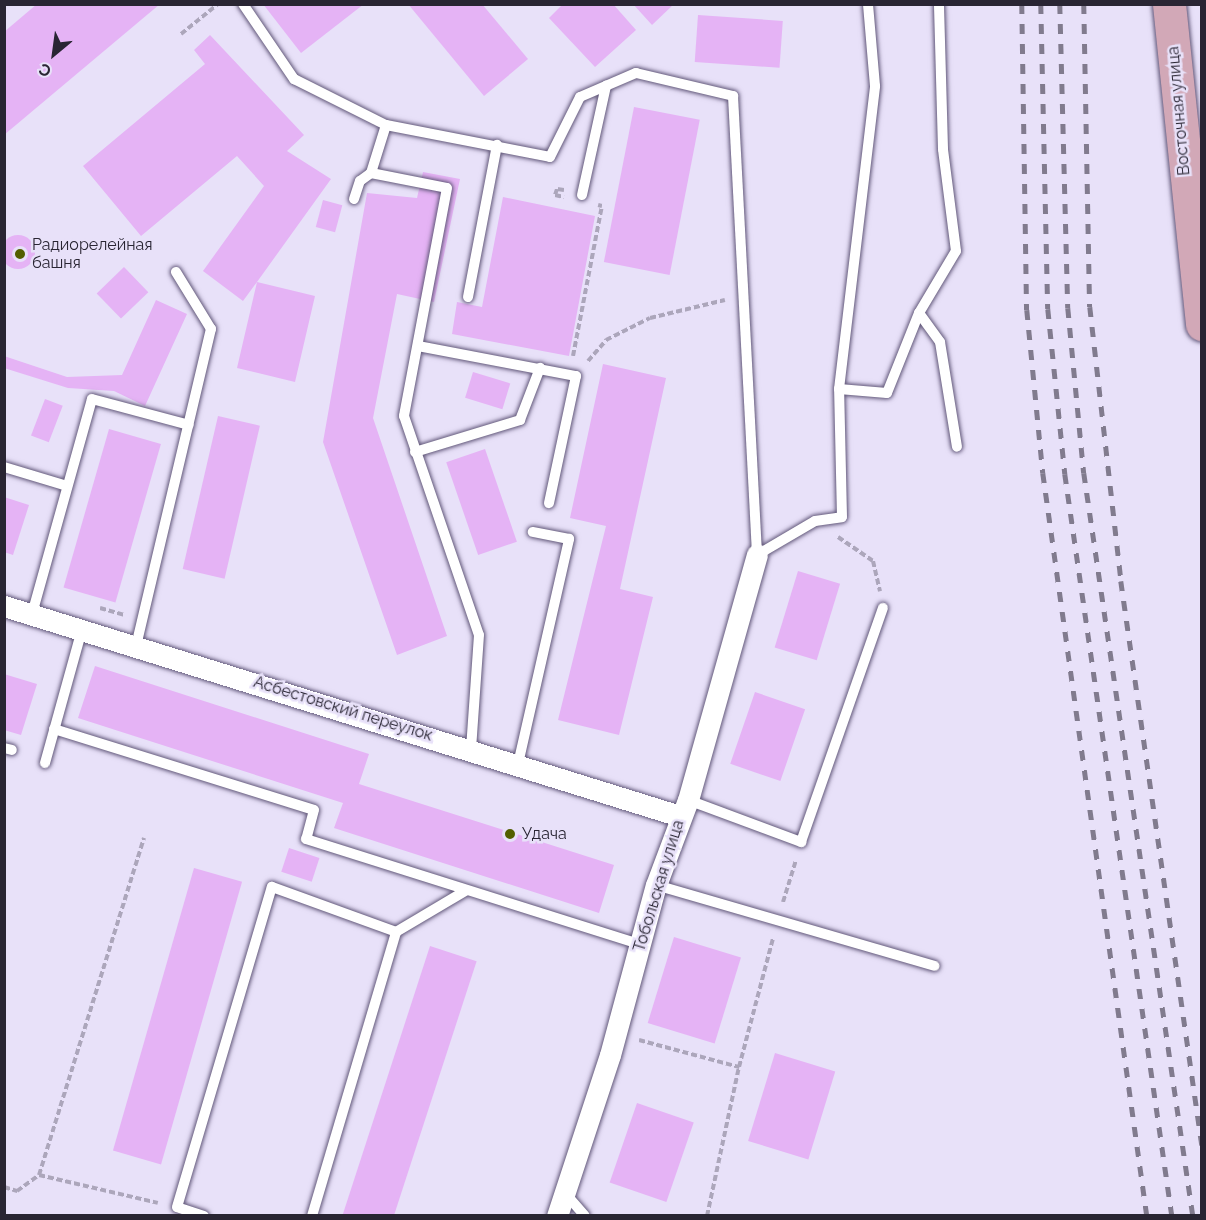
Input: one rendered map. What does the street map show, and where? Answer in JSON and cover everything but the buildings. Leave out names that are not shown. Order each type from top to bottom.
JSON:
[{"type":"main road","name":"Восточная улица","points":[[1170,4],[1202,324]]},
{"type":"street","name":"Тобольская улица","points":[[557,1215],[616,1033],[656,885],[684,808],[757,555]]},
{"type":"street","name":"Асбестовский переулок","points":[[4,606],[518,764],[684,808]]},
{"type":"lane","points":[[243,4],[294,80],[386,125],[550,157],[580,97],[636,73],[733,96],[757,555],[815,521],[842,517],[839,389],[875,86],[868,4]]},
{"type":"lane","points":[[839,389],[887,393],[919,313],[957,251],[943,149],[939,4]]},
{"type":"lane","points":[[582,195],[606,86]]},
{"type":"lane","points":[[354,199],[360,181],[371,173],[386,125]]},
{"type":"lane","points":[[468,297],[497,145]]},
{"type":"lane","points":[[371,173],[447,188],[404,416],[479,635],[471,749]]},
{"type":"lane","points":[[136,646],[211,329],[176,272]]},
{"type":"lane","points":[[919,313],[940,342],[957,447]]},
{"type":"lane","points":[[418,346],[573,375],[549,503]]},
{"type":"lane","points":[[415,452],[520,420],[540,368]]},
{"type":"lane","points":[[32,614],[92,399],[189,426]]},
{"type":"lane","points":[[4,467],[67,486]]},
{"type":"lane","points":[[518,764],[569,539],[533,532]]},
{"type":"lane","points":[[684,808],[801,842],[883,608]]},
{"type":"lane","points":[[45,763],[82,630]]},
{"type":"lane","points":[[54,729],[314,810],[306,839],[465,891],[640,944]]},
{"type":"lane","points":[[656,885],[934,966]]},
{"type":"lane","points":[[204,1215],[177,1207],[272,887],[396,932]]},
{"type":"lane","points":[[312,1215],[396,932],[465,891]]},
{"type":"lane","points":[[565,1193],[585,1215]]},
{"type":"path","points":[[181,34],[218,4]]},
{"type":"path","points":[[555,195],[557,189]]},
{"type":"path","points":[[573,375],[602,206]]},
{"type":"path","points":[[573,375],[606,340],[650,318],[743,297]]},
{"type":"path","points":[[815,521],[873,561],[883,608]]},
{"type":"path","points":[[4,1187],[16,1191],[39,1175],[144,838]]},
{"type":"path","points":[[707,1215],[739,1067],[801,842]]},
{"type":"path","points":[[616,1033],[739,1067]]},
{"type":"path","points":[[39,1175],[177,1207]]},
{"type":"railway","points":[[1022,4],[1027,310],[1043,473],[1147,1216]]},
{"type":"railway","points":[[1041,4],[1048,309],[1065,474],[1172,1216]]},
{"type":"railway","points":[[1060,4],[1068,308],[1084,473],[1193,1216]]},
{"type":"railway","points":[[1084,4],[1090,307],[1121,581],[1202,1145]]},
{"type":"place","name":"Радиорелейная башня","points":[[20,254]]},
{"type":"place","name":"Удача","points":[[510,834]]}]
